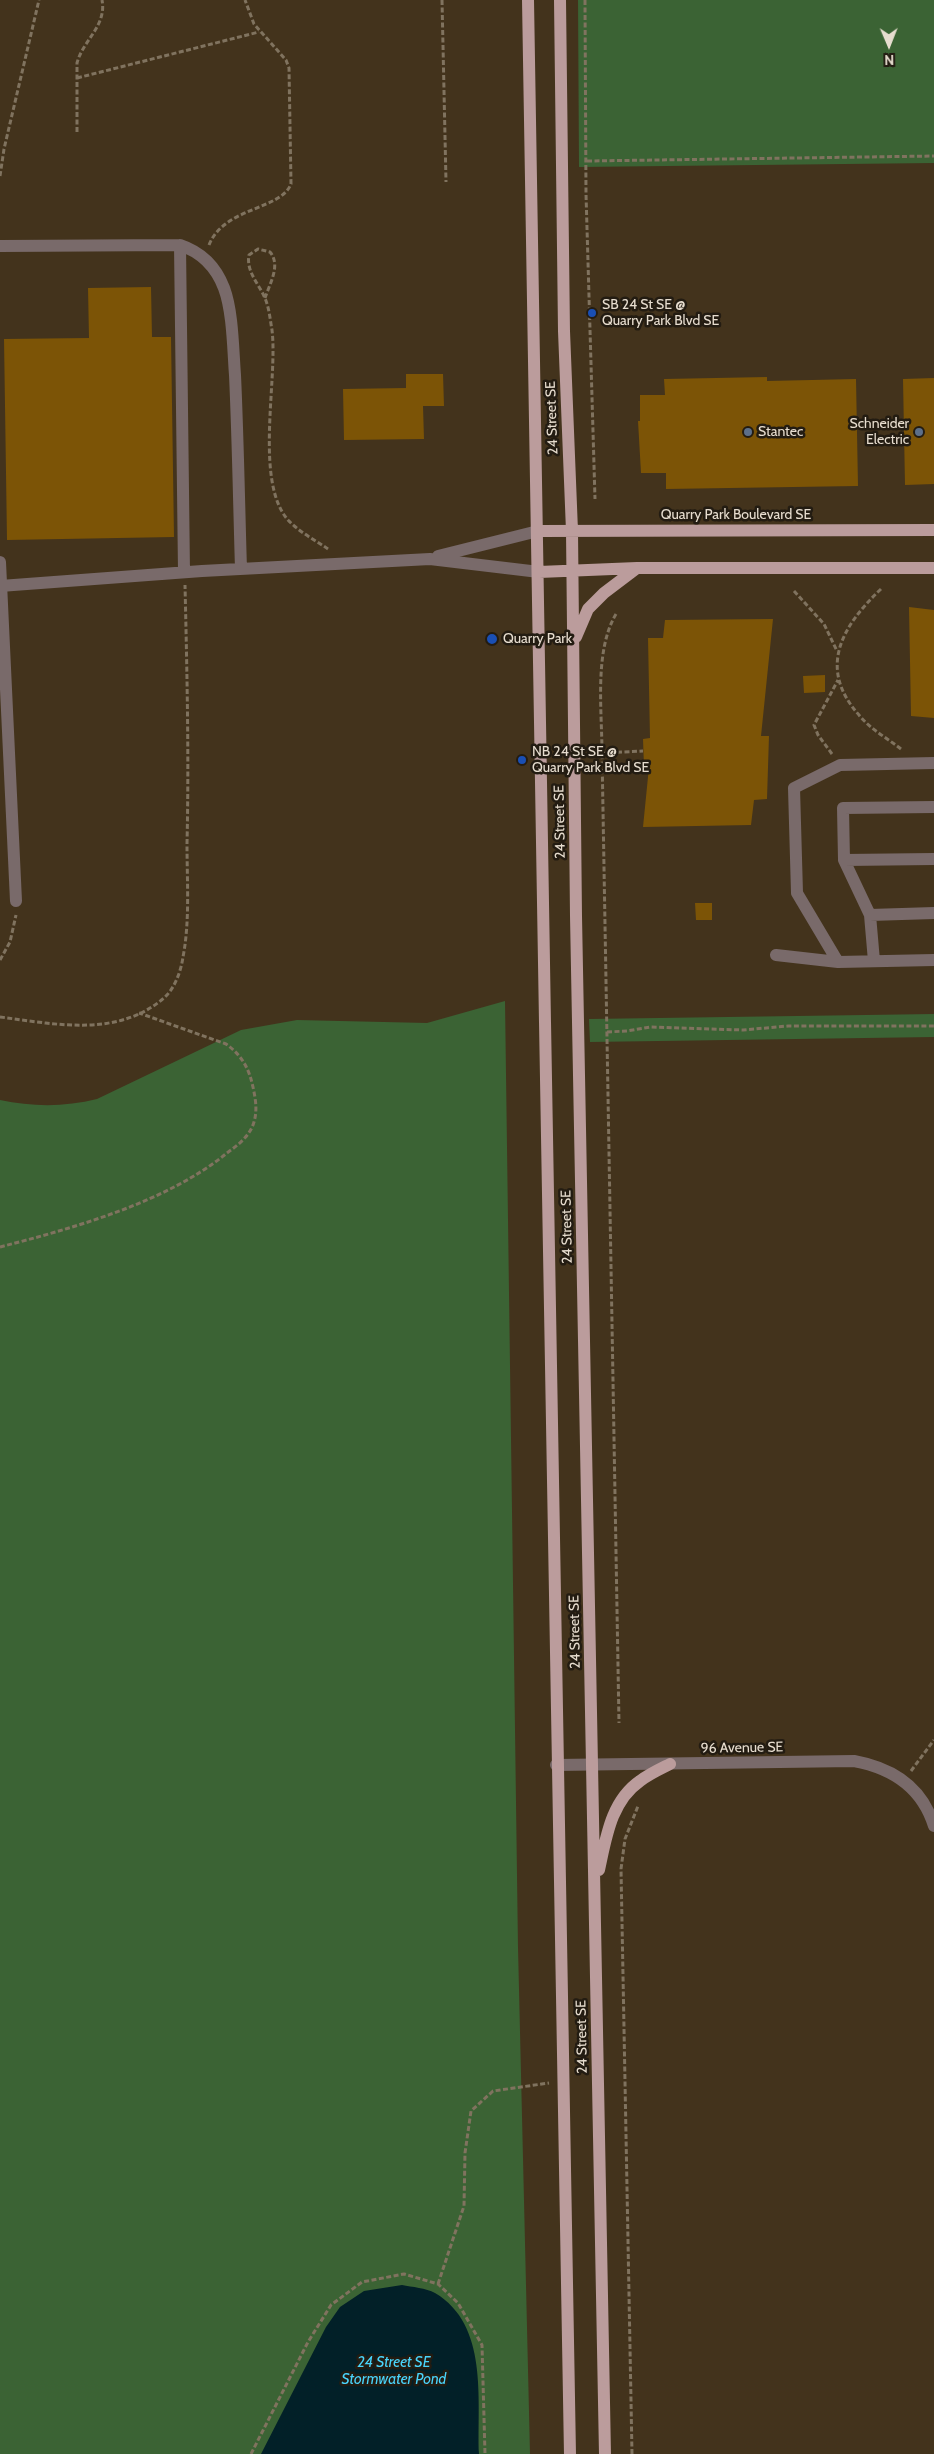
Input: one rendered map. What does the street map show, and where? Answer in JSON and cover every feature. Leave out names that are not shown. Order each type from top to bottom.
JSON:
[{"type":"main road","name":"24 Street SE","points":[[528,0],[539,572],[556,1765],[570,2454]]},
{"type":"main road","name":"24 Street SE","points":[[560,0],[564,331],[572,531],[605,2454]]},
{"type":"main road","name":"Quarry Park Boulevard SE","points":[[538,531],[934,530]]},
{"type":"main road","points":[[573,642],[588,609],[604,593],[637,568]]},
{"type":"main road","points":[[539,572],[637,568],[934,568]]},
{"type":"main road","points":[[595,1892],[604,1844],[614,1812],[623,1795],[640,1780],[670,1764]]},
{"type":"street","points":[[180,245],[184,572]]},
{"type":"street","points":[[0,246],[180,245],[204,257],[225,289],[229,316],[236,404],[241,569]]},
{"type":"street","points":[[0,586],[184,572],[430,558],[538,531]]},
{"type":"street","points":[[430,558],[539,572]]},
{"type":"street","points":[[0,562],[16,901]]},
{"type":"street","points":[[838,962],[796,893],[794,788],[840,765],[934,763]]},
{"type":"street","points":[[874,961],[870,915],[844,860],[843,808],[934,807]]},
{"type":"street","points":[[844,860],[934,859]]},
{"type":"street","points":[[870,915],[934,913]]},
{"type":"street","points":[[776,955],[838,962],[934,960]]},
{"type":"street","name":"96 Avenue SE","points":[[556,1765],[854,1761],[876,1765],[903,1781],[918,1795],[926,1807],[934,1826]]},
{"type":"path","points":[[0,176],[2,148],[40,0]]},
{"type":"path","points":[[77,132],[78,59],[102,17],[102,0]]},
{"type":"path","points":[[204,257],[211,240],[221,226],[281,196],[290,185],[289,68],[284,59],[259,32],[250,17],[245,0]]},
{"type":"path","points":[[442,0],[446,182]]},
{"type":"path","points":[[585,0],[595,499]]},
{"type":"path","points":[[77,78],[259,32]]},
{"type":"path","points":[[587,161],[934,156]]},
{"type":"path","points":[[265,298],[275,261],[270,252],[258,249],[249,255],[248,264],[265,298],[273,344],[270,433],[274,492],[282,511],[293,525],[350,563]]},
{"type":"path","points":[[0,1017],[82,1026],[110,1023],[138,1013],[165,997],[178,977],[184,956],[186,916],[189,746],[184,572]]},
{"type":"path","points":[[840,765],[818,735],[814,725],[838,680],[838,652],[848,625],[881,589]]},
{"type":"path","points":[[794,591],[824,624],[838,652]]},
{"type":"path","points":[[616,614],[610,625],[603,659],[602,754],[619,1723]]},
{"type":"path","points":[[838,680],[860,717],[920,762]]},
{"type":"path","points":[[602,754],[643,751]]},
{"type":"path","points":[[0,960],[14,929],[16,901]]},
{"type":"path","points":[[0,1247],[65,1231],[171,1189],[206,1170],[241,1142],[254,1123],[256,1101],[246,1064],[238,1053],[226,1044],[138,1013]]},
{"type":"path","points":[[607,1032],[627,1032],[650,1027],[743,1030],[788,1026],[934,1026]]},
{"type":"path","points":[[903,1781],[934,1740]]},
{"type":"path","points":[[632,2454],[621,1869],[625,1839],[639,1803]]},
{"type":"path","points":[[438,2284],[464,2206],[465,2152],[471,2111],[493,2091],[536,2083],[562,2083]]},
{"type":"path","points":[[251,2454],[308,2342],[331,2305],[362,2282],[404,2274],[438,2284],[458,2303],[474,2327],[482,2345],[485,2454]]},
{"type":"green space","points":[[578,0],[934,0],[934,163],[579,167]]},
{"type":"green space","points":[[505,1001],[518,1947],[530,2454],[0,2454],[0,1100],[49,1105],[73,1104],[97,1099],[241,1030],[297,1020],[427,1023]]},
{"type":"green space","points":[[934,1014],[934,1037],[590,1042],[589,1019]]},
{"type":"water","name":"24 Street SE Stormwater Pond","points":[[402,2285],[435,2293],[452,2307],[464,2324],[472,2344],[476,2365],[479,2454],[261,2454],[326,2327],[340,2307],[364,2291]]},
{"type":"building","points":[[151,287],[152,337],[171,337],[174,537],[7,540],[4,339],[89,338],[88,288]]},
{"type":"building","points":[[406,374],[443,374],[444,406],[423,406],[424,439],[344,440],[343,389],[406,388]]},
{"type":"building","name":"Stantec","points":[[767,377],[767,381],[856,379],[858,486],[666,489],[666,473],[641,473],[638,421],[640,421],[640,395],[665,395],[664,379]]},
{"type":"building","name":"Schneider Electric","points":[[934,378],[934,484],[905,485],[903,379]]},
{"type":"building","points":[[909,607],[934,610],[934,718],[911,716]]},
{"type":"building","points":[[773,619],[761,736],[769,736],[767,799],[754,800],[751,825],[643,827],[649,767],[644,767],[643,739],[650,738],[648,638],[663,638],[665,620]]},
{"type":"building","points":[[825,675],[825,692],[804,693],[803,676]]},
{"type":"building","points":[[695,903],[712,903],[712,920],[696,920]]},
{"type":"place","name":"SB 24 St SE @ Quarry Park Blvd SE","points":[[592,313]]},
{"type":"place","name":"Stantec","points":[[748,432]]},
{"type":"place","name":"Schneider Electric","points":[[919,432]]},
{"type":"place","name":"Quarry Park","points":[[492,639]]},
{"type":"place","name":"NB 24 St SE @ Quarry Park Blvd SE","points":[[522,760]]}]
